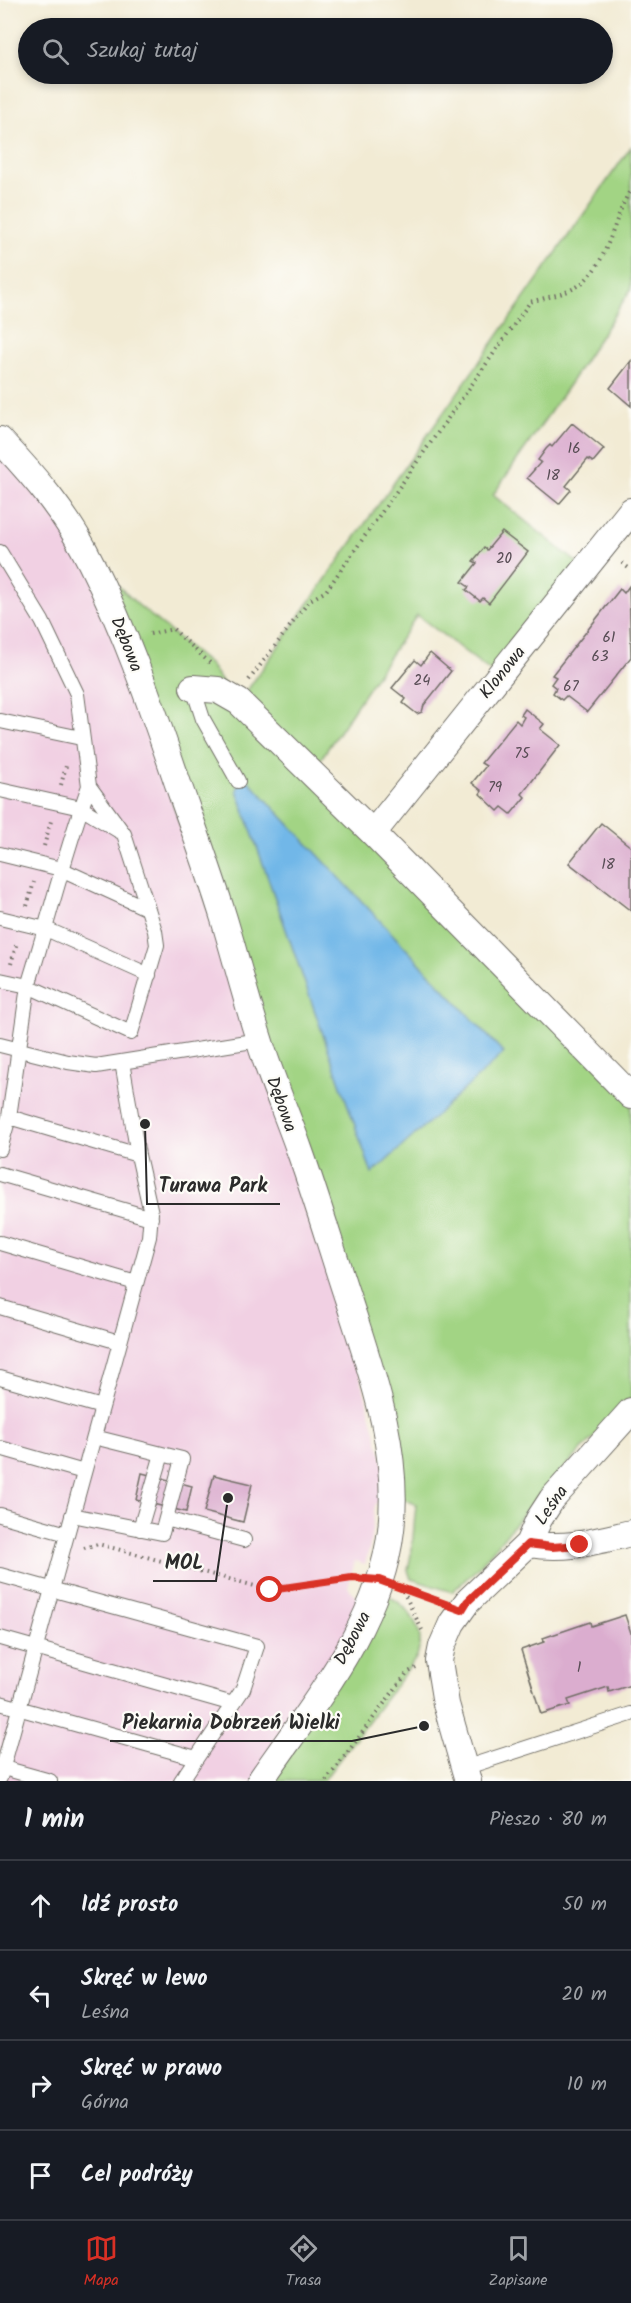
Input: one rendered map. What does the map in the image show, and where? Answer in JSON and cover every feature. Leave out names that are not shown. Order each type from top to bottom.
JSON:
[{"type":"street","name":"Dębowa","points":[[0,440],[33,477],[69,526],[89,558],[126,640],[224,917],[259,1040],[298,1147],[362,1341],[385,1423],[390,1455],[394,1581],[368,1610],[340,1662],[260,1781]]},
{"type":"street","name":"Klonowa","points":[[373,833],[631,511]]},
{"type":"street","points":[[193,688],[226,694],[373,833],[631,1096]]},
{"type":"street","name":"Leśna","points":[[440,1654],[452,1623],[467,1602],[528,1544],[539,1519],[552,1499],[631,1411]]},
{"type":"street","points":[[528,1544],[552,1547],[580,1545],[631,1533]]},
{"type":"street","points":[[440,1654],[446,1704],[466,1774]]},
{"type":"lane","points":[[0,552],[42,621],[77,694],[88,786],[61,869],[46,929],[28,986],[9,1117],[0,1149]]},
{"type":"lane","points":[[193,688],[202,719],[238,781]]},
{"type":"lane","points":[[0,721],[81,738]]},
{"type":"lane","points":[[0,980],[28,986],[131,1033],[157,945],[156,931],[124,834],[88,786]]},
{"type":"lane","points":[[0,790],[81,808],[124,834]]},
{"type":"lane","points":[[0,854],[61,869],[148,909]]},
{"type":"lane","points":[[0,918],[46,929],[149,975]]},
{"type":"lane","points":[[0,1045],[85,1065],[122,1062],[259,1040]]},
{"type":"lane","points":[[50,1781],[1,1771],[148,1237],[151,1218],[122,1062]]},
{"type":"lane","points":[[9,1117],[138,1155]]},
{"type":"lane","points":[[0,1174],[151,1218]]},
{"type":"lane","points":[[0,1243],[136,1283]]},
{"type":"lane","points":[[0,1307],[120,1342]]},
{"type":"lane","points":[[0,1378],[102,1407]]},
{"type":"lane","points":[[72,1515],[162,1533],[166,1519],[182,1459],[93,1437]]},
{"type":"lane","points":[[0,1448],[84,1472]]},
{"type":"lane","points":[[140,1529],[162,1454]]},
{"type":"lane","points":[[0,1515],[67,1534]]},
{"type":"lane","points":[[166,1519],[244,1540]]},
{"type":"lane","points":[[0,1575],[257,1646],[248,1677],[233,1704],[181,1781]]},
{"type":"lane","points":[[0,1638],[233,1704]]},
{"type":"lane","points":[[0,1703],[196,1758]]},
{"type":"lane","points":[[466,1774],[631,1714]]},
{"type":"path","points":[[126,640],[173,629],[212,665],[226,694],[310,600],[326,591],[530,302],[575,287],[583,282],[592,271],[606,251],[622,204],[631,189]]},
{"type":"path","points":[[98,1544],[270,1590],[352,1578],[394,1581],[462,1610]]},
{"type":"path","points":[[326,1781],[407,1673],[440,1654],[425,1637],[394,1581]]},
{"type":"shaded area","points":[[0,440],[89,558],[299,1147],[392,1495],[375,1504],[370,1546],[365,1564],[355,1561],[348,1587],[368,1610],[260,1781],[0,1781]]},
{"type":"green space","points":[[631,147],[631,289],[573,379],[493,495],[585,569],[498,677],[417,615],[312,772],[631,1096],[631,1399],[544,1489],[478,1568],[452,1592],[411,1579],[408,1570],[416,1504],[392,1495],[385,1423],[89,558],[137,604],[210,665],[234,699],[239,702]]},
{"type":"green space","points":[[389,1597],[401,1604],[415,1622],[420,1635],[417,1657],[323,1781],[260,1781],[368,1610]]},
{"type":"water","points":[[247,779],[504,1053],[372,1174],[237,790],[240,782]]},
{"type":"building","points":[[631,361],[631,406],[610,388]]},
{"type":"building","points":[[572,423],[604,449],[593,462],[588,459],[566,486],[571,490],[559,504],[527,478],[541,462],[538,460],[546,449],[550,445],[552,447]]},
{"type":"building","points":[[502,532],[528,552],[489,603],[483,598],[480,601],[466,590],[469,587],[462,582],[477,563],[473,561],[484,548],[487,550]]},
{"type":"building","points":[[629,586],[631,657],[587,712],[566,696],[562,700],[553,693],[556,688],[551,684],[556,677],[552,675],[620,589],[624,593]]},
{"type":"building","points":[[430,653],[451,671],[424,705],[422,712],[417,714],[403,703],[406,699],[392,688],[415,660],[421,665]]},
{"type":"building","points":[[525,709],[544,724],[540,729],[560,745],[522,794],[525,797],[511,814],[502,807],[498,811],[480,794],[482,791],[472,783],[486,766],[481,763],[516,720],[520,724],[524,717],[521,715]]},
{"type":"building","points":[[601,823],[631,847],[631,911],[569,863]]},
{"type":"building","points":[[142,1473],[192,1486],[186,1512],[136,1500]]},
{"type":"building","points":[[214,1475],[252,1484],[243,1522],[204,1512]]},
{"type":"building","points":[[625,1615],[631,1633],[631,1685],[609,1692],[608,1687],[568,1700],[570,1705],[541,1714],[521,1650],[544,1642],[543,1638],[590,1622],[591,1626]]},
{"type":"place","name":"Turawa Park","points":[[145,1124]]},
{"type":"place","name":"MOL","points":[[228,1498]]},
{"type":"place","name":"Piekarnia Dobrzeń Wielki","points":[[424,1726]]},
{"type":"route","points":[[270,1590],[352,1578],[379,1580],[421,1593],[462,1610],[467,1602],[528,1544],[552,1547],[580,1545]]}]
